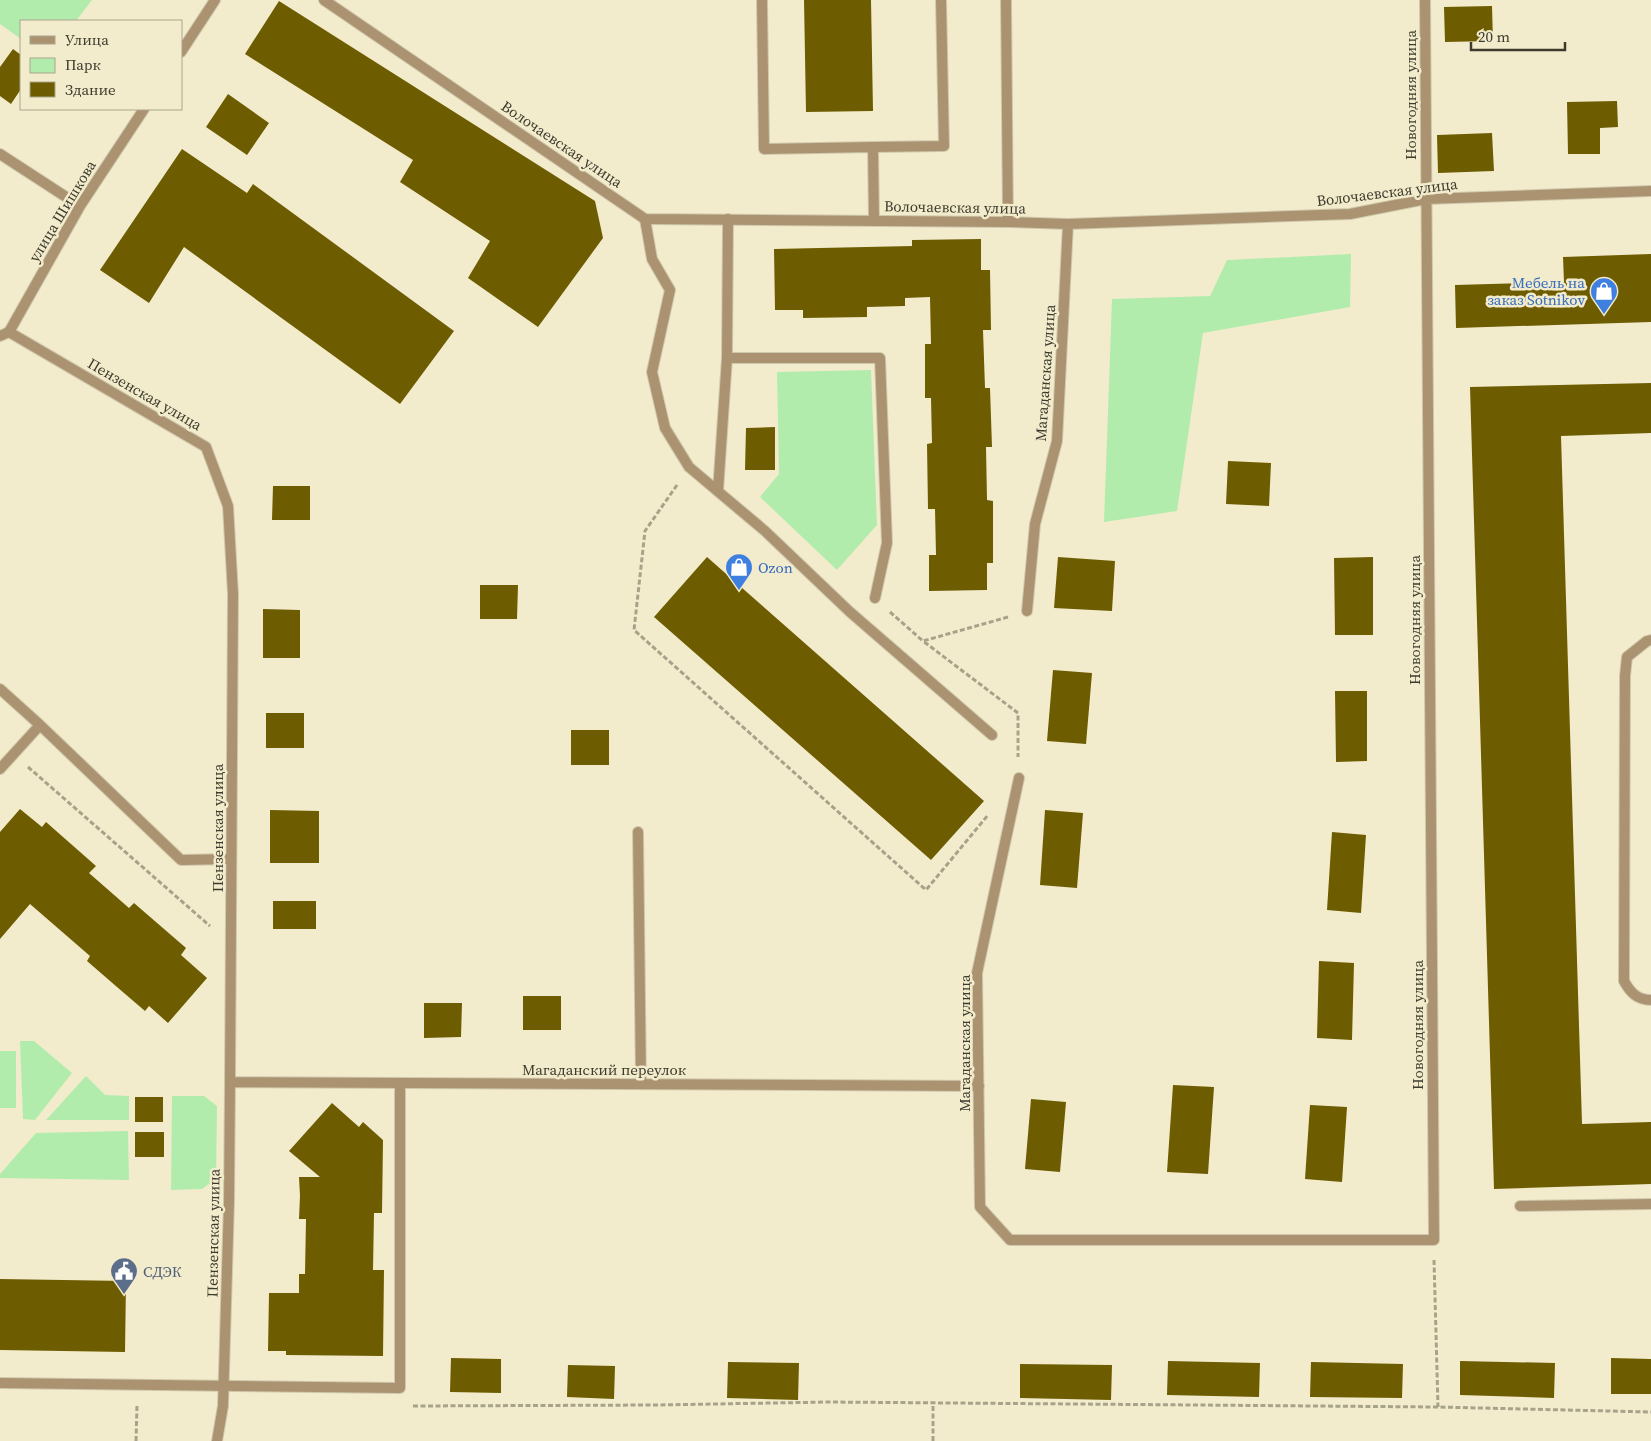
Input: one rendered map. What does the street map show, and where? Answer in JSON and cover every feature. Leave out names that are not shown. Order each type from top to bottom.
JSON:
[{"type":"street","points":[[182,50],[215,0]]},
{"type":"street","name":"Волочаевская улица","points":[[324,0],[645,219],[874,220],[1068,224],[1350,214],[1426,199],[1651,190]]},
{"type":"street","points":[[762,0],[764,149],[944,146],[941,0]]},
{"type":"street","points":[[1006,0],[1008,222]]},
{"type":"street","name":"Новогодняя улица","points":[[1425,0],[1434,1240]]},
{"type":"street","name":"улица Шишкова","points":[[4,334],[80,206],[143,110]]},
{"type":"street","points":[[874,147],[874,220]]},
{"type":"street","points":[[0,154],[80,206]]},
{"type":"street","points":[[645,219],[652,259],[670,290],[652,372],[665,428],[689,467],[765,532],[850,612],[992,735]]},
{"type":"street","points":[[718,491],[727,358],[728,219]]},
{"type":"street","name":"Магаданская улица","points":[[1027,611],[1035,524],[1057,441],[1068,224]]},
{"type":"street","name":"Пензенская улица","points":[[4,334],[206,447],[228,506],[233,594],[230,1082],[224,1387],[217,1441]]},
{"type":"street","points":[[727,358],[880,358],[887,543],[875,598]]},
{"type":"street","points":[[1651,640],[1627,657],[1625,676],[1624,981],[1635,996],[1644,1000],[1651,1000]]},
{"type":"street","points":[[0,689],[181,860],[232,859]]},
{"type":"street","points":[[0,768],[40,725]]},
{"type":"street","name":"Магаданская улица","points":[[1018,778],[977,973],[980,1207],[1010,1240],[1434,1240]]},
{"type":"street","points":[[638,832],[642,1084]]},
{"type":"street","name":"Магаданский переулок","points":[[230,1082],[978,1086]]},
{"type":"street","points":[[0,1383],[400,1388],[400,1083]]},
{"type":"street","points":[[1520,1206],[1651,1204]]},
{"type":"path","points":[[689,467],[644,531],[634,630],[926,890],[994,808]]},
{"type":"path","points":[[875,598],[923,641],[1018,713],[1018,778]]},
{"type":"path","points":[[923,641],[1027,611]]},
{"type":"path","points":[[14,754],[231,944]]},
{"type":"path","points":[[1434,1240],[1438,1407]]},
{"type":"path","points":[[410,1406],[830,1402],[1438,1407],[1651,1412]]},
{"type":"path","points":[[933,1403],[933,1441]]},
{"type":"path","points":[[136,1441],[137,1405],[146,1405]]},
{"type":"green space","points":[[0,0],[92,0],[77,20],[20,20],[20,38],[0,24]]},
{"type":"green space","points":[[1351,254],[1350,307],[1203,333],[1177,511],[1104,522],[1112,299],[1210,296],[1227,260]]},
{"type":"green space","points":[[871,370],[877,525],[837,570],[760,497],[779,474],[777,372]]},
{"type":"green space","points":[[20,1041],[34,1041],[72,1073],[35,1120],[23,1119]]},
{"type":"green space","points":[[0,1051],[16,1051],[16,1108],[0,1108]]},
{"type":"green space","points":[[86,1076],[105,1095],[129,1096],[129,1120],[46,1120]]},
{"type":"green space","points":[[172,1096],[204,1096],[217,1106],[216,1179],[202,1189],[171,1190]]},
{"type":"green space","points":[[128,1131],[129,1180],[0,1178],[0,1174],[36,1133]]},
{"type":"building","points":[[804,0],[871,0],[873,111],[806,112]]},
{"type":"building","points":[[279,1],[595,201],[603,238],[538,327],[468,278],[490,241],[400,182],[413,160],[245,54]]},
{"type":"building","points":[[1492,6],[1493,41],[1445,42],[1444,7]]},
{"type":"building","points":[[13,49],[20,54],[20,90],[11,104],[0,96],[0,67]]},
{"type":"building","points":[[228,94],[269,123],[247,155],[206,127]]},
{"type":"building","points":[[1617,101],[1618,127],[1600,128],[1600,154],[1568,154],[1567,102]]},
{"type":"building","points":[[1492,133],[1494,171],[1438,173],[1437,135]]},
{"type":"building","points":[[182,149],[247,193],[253,184],[454,331],[400,404],[184,247],[149,303],[100,270]]},
{"type":"building","points":[[981,239],[981,270],[990,270],[991,330],[983,330],[985,388],[990,388],[992,447],[986,447],[987,500],[993,501],[993,563],[987,563],[987,590],[929,591],[929,555],[936,555],[935,509],[928,509],[927,444],[932,443],[931,398],[925,398],[925,344],[931,344],[930,297],[905,298],[905,306],[867,307],[867,317],[803,318],[803,310],[775,310],[774,249],[912,246],[912,240]]},
{"type":"building","points":[[1651,254],[1651,322],[1456,328],[1455,285],[1564,282],[1563,257]]},
{"type":"building","points":[[1651,383],[1651,433],[1561,436],[1582,1124],[1651,1122],[1651,1184],[1494,1189],[1470,387]]},
{"type":"building","points":[[775,427],[775,470],[745,470],[746,428]]},
{"type":"building","points":[[1228,461],[1271,463],[1269,506],[1226,504]]},
{"type":"building","points":[[273,486],[310,486],[310,520],[272,520]]},
{"type":"building","points":[[707,557],[984,801],[931,860],[654,617]]},
{"type":"building","points":[[1058,557],[1115,561],[1112,611],[1054,608]]},
{"type":"building","points":[[1373,557],[1373,635],[1335,635],[1334,558]]},
{"type":"building","points":[[480,585],[518,585],[517,619],[480,619]]},
{"type":"building","points":[[263,609],[300,610],[300,658],[263,658]]},
{"type":"building","points":[[1053,670],[1092,673],[1086,744],[1047,741]]},
{"type":"building","points":[[1335,691],[1367,691],[1367,761],[1336,762]]},
{"type":"building","points":[[266,713],[304,713],[304,748],[266,748]]},
{"type":"building","points":[[571,730],[609,730],[609,765],[571,765]]},
{"type":"building","points":[[20,809],[42,827],[46,822],[96,866],[89,873],[129,908],[134,903],[186,948],[181,955],[207,978],[168,1023],[149,1006],[145,1011],[117,987],[87,961],[90,956],[30,904],[0,939],[0,832]]},
{"type":"building","points":[[270,810],[319,811],[319,863],[270,863]]},
{"type":"building","points":[[1045,810],[1083,813],[1077,888],[1040,885]]},
{"type":"building","points":[[1332,832],[1366,835],[1361,913],[1327,910]]},
{"type":"building","points":[[273,901],[316,901],[316,929],[273,929]]},
{"type":"building","points":[[1319,961],[1354,963],[1352,1040],[1317,1038]]},
{"type":"building","points":[[523,996],[561,996],[561,1030],[523,1030]]},
{"type":"building","points":[[424,1003],[462,1003],[461,1037],[424,1038]]},
{"type":"building","points":[[1173,1085],[1214,1087],[1208,1174],[1167,1172]]},
{"type":"building","points":[[135,1097],[163,1097],[163,1122],[135,1122]]},
{"type":"building","points":[[1031,1099],[1066,1102],[1060,1172],[1025,1169]]},
{"type":"building","points":[[332,1103],[359,1127],[363,1122],[383,1140],[382,1213],[374,1213],[373,1270],[384,1270],[383,1356],[286,1355],[286,1351],[268,1351],[269,1293],[299,1293],[299,1274],[305,1274],[306,1219],[299,1219],[299,1177],[320,1177],[289,1151]]},
{"type":"building","points":[[1310,1105],[1347,1107],[1342,1182],[1305,1179]]},
{"type":"building","points":[[135,1132],[164,1132],[164,1157],[135,1157]]},
{"type":"building","points":[[0,1279],[126,1281],[125,1352],[0,1350]]},
{"type":"building","points":[[451,1358],[501,1359],[501,1393],[450,1392]]},
{"type":"building","points":[[1611,1358],[1651,1359],[1651,1394],[1611,1394]]},
{"type":"building","points":[[1168,1361],[1260,1363],[1259,1397],[1167,1395]]},
{"type":"building","points":[[1460,1361],[1555,1363],[1554,1398],[1460,1395]]},
{"type":"building","points":[[728,1362],[799,1363],[798,1400],[727,1398]]},
{"type":"building","points":[[1311,1362],[1403,1364],[1402,1398],[1310,1397]]},
{"type":"building","points":[[1020,1364],[1112,1365],[1111,1400],[1020,1398]]},
{"type":"building","points":[[568,1365],[615,1366],[614,1399],[567,1397]]},
{"type":"place","name":"Мебель на заказ Sotnikov","points":[[1604,315]]},
{"type":"place","name":"Ozon","points":[[739,591]]},
{"type":"place","name":"СДЭК","points":[[124,1295]]}]
